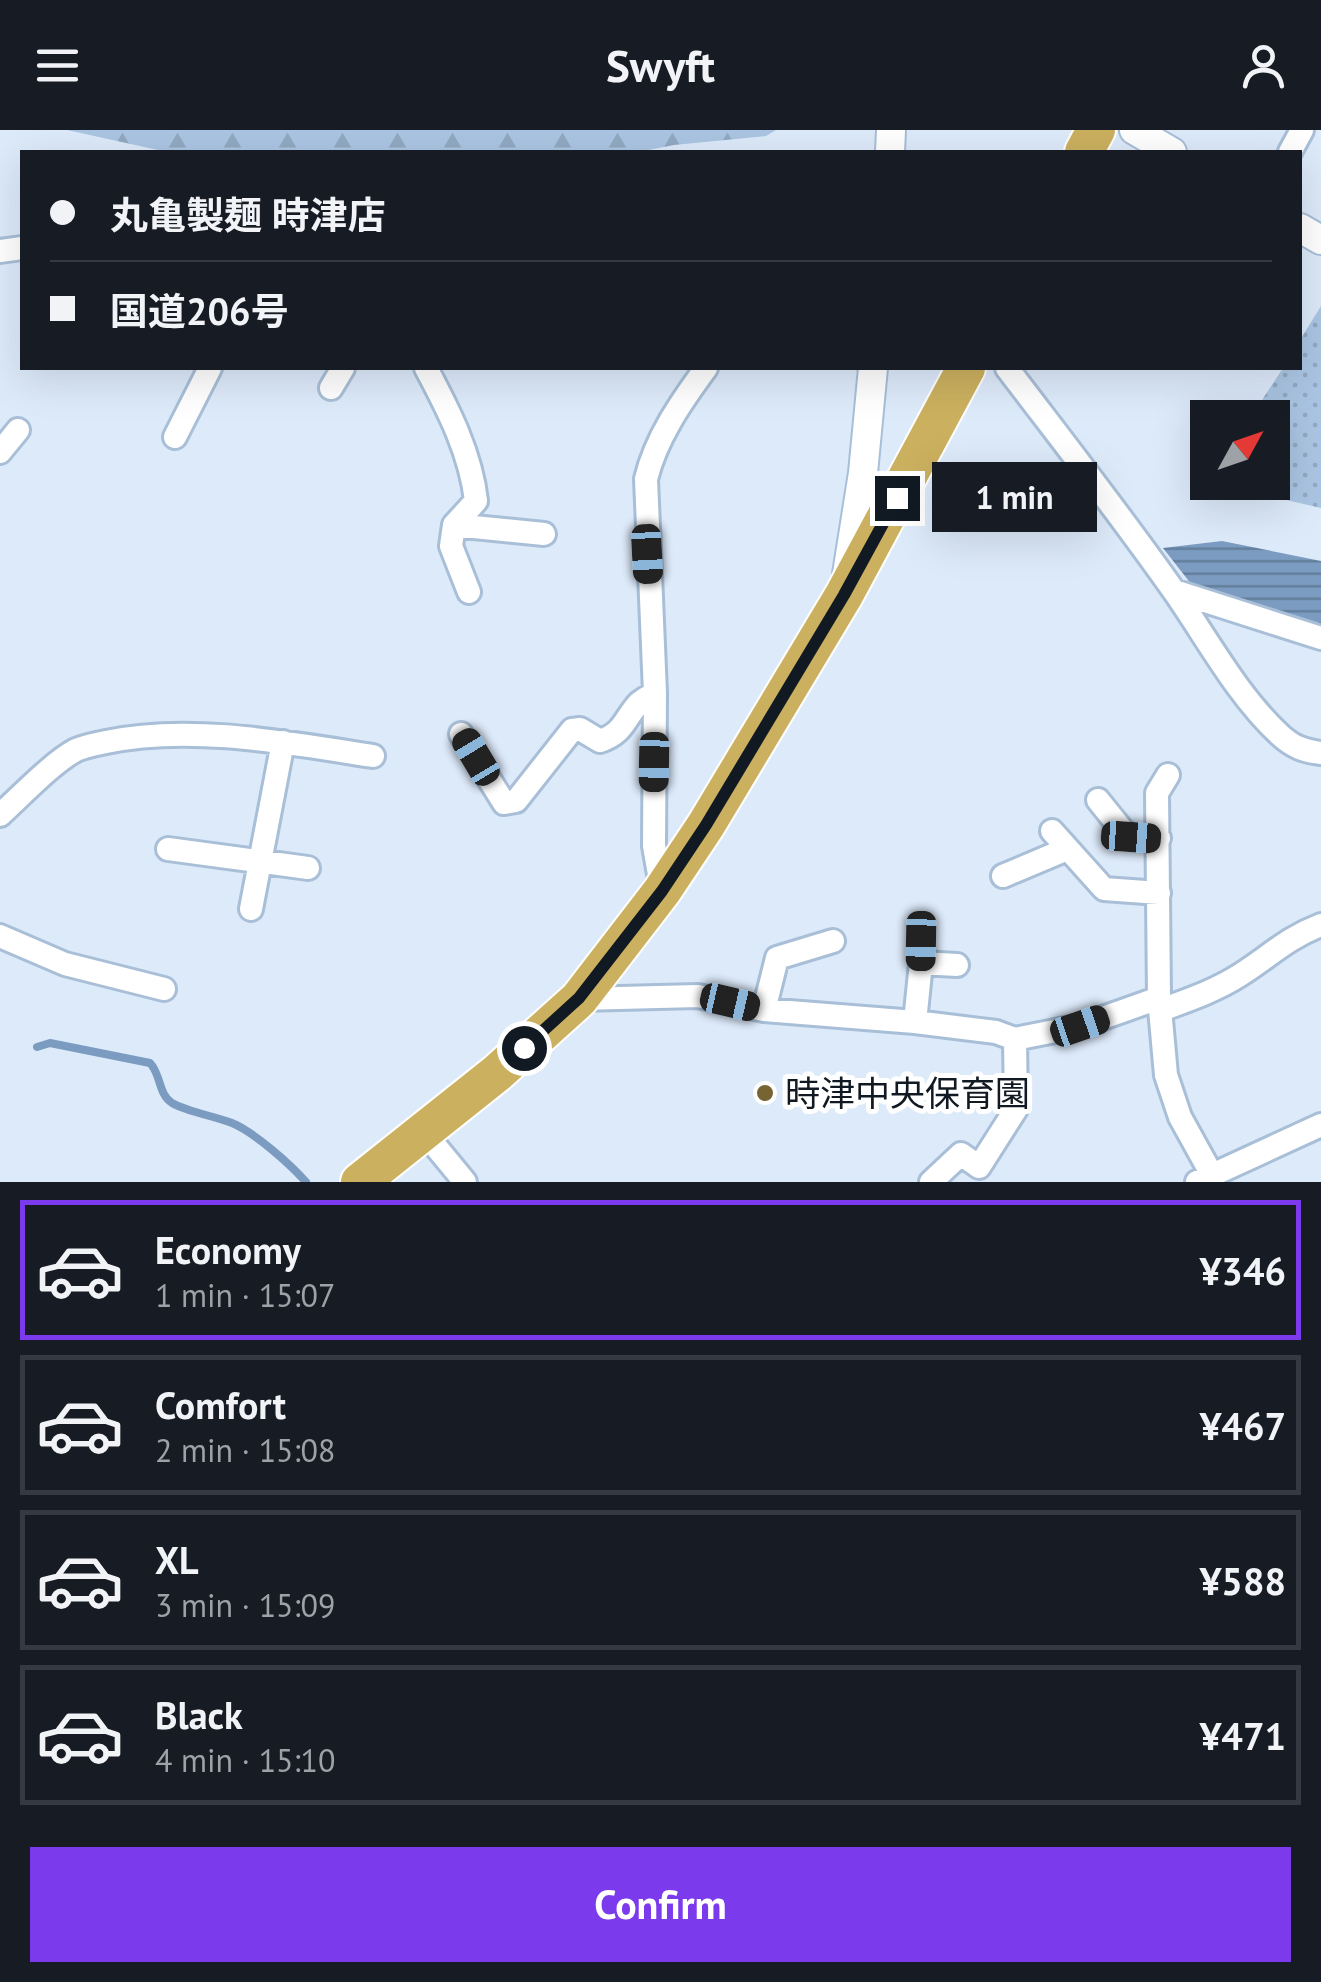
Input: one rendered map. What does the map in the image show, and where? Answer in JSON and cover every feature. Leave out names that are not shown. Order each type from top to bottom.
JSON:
[{"type":"highway","points":[[360,1182],[497,1073],[579,998],[662,891],[844,595],[965,370]]},
{"type":"street","points":[[1134,130],[1169,150]]},
{"type":"street","points":[[175,437],[209,370]]},
{"type":"street","points":[[427,370],[459,434],[474,480],[476,501],[454,525],[451,546],[470,592]]},
{"type":"street","points":[[662,891],[654,846],[654,692],[646,479],[652,452],[704,370]]},
{"type":"street","points":[[844,595],[874,370]]},
{"type":"street","points":[[1009,370],[1174,591],[1239,688],[1290,744],[1321,753]]},
{"type":"street","points":[[0,452],[18,430]]},
{"type":"street","points":[[454,525],[544,534]]},
{"type":"street","points":[[1174,591],[1321,638]]},
{"type":"street","points":[[462,734],[504,803],[516,801],[572,730],[580,728],[600,740],[606,739],[624,726],[638,704],[654,692]]},
{"type":"street","points":[[0,815],[75,751],[130,737],[184,735],[284,742],[372,756]]},
{"type":"street","points":[[252,908],[284,742]]},
{"type":"street","points":[[1168,775],[1157,793],[1160,1004],[1166,1075],[1204,1179],[1321,1125]]},
{"type":"street","points":[[1098,800],[1131,837],[1159,838]]},
{"type":"street","points":[[1003,876],[1059,840],[1104,889],[1159,893]]},
{"type":"street","points":[[168,849],[308,868]]},
{"type":"street","points":[[579,998],[698,996],[764,1010],[915,1022],[996,1032],[1015,1039],[1210,992],[1296,935],[1321,925]]},
{"type":"street","points":[[0,936],[65,964],[164,989]]},
{"type":"street","points":[[764,1010],[777,958],[833,942]]},
{"type":"street","points":[[915,1022],[921,952],[957,965]]},
{"type":"street","points":[[931,1182],[961,1154],[986,1175],[1016,1109],[1015,1039]]},
{"type":"street","points":[[423,1132],[466,1182]]},
{"type":"green space","points":[[67,130],[776,130],[766,136],[648,150],[158,150]]},
{"type":"green space","points":[[1321,306],[1321,508],[1286,500],[1290,500],[1290,400],[1262,400],[1282,370],[1302,370],[1302,337]]},
{"type":"shaded area","points":[[1222,541],[1321,561],[1321,631],[1195,589],[1163,548]]},
{"type":"waterway","points":[[37,1047],[50,1043],[150,1063],[172,1103],[241,1127],[306,1182]]},
{"type":"place","name":"時津中央保育園","points":[[765,1093]]},
{"type":"route","points":[[524,1048],[579,998],[662,891],[844,595],[897,498]]}]
